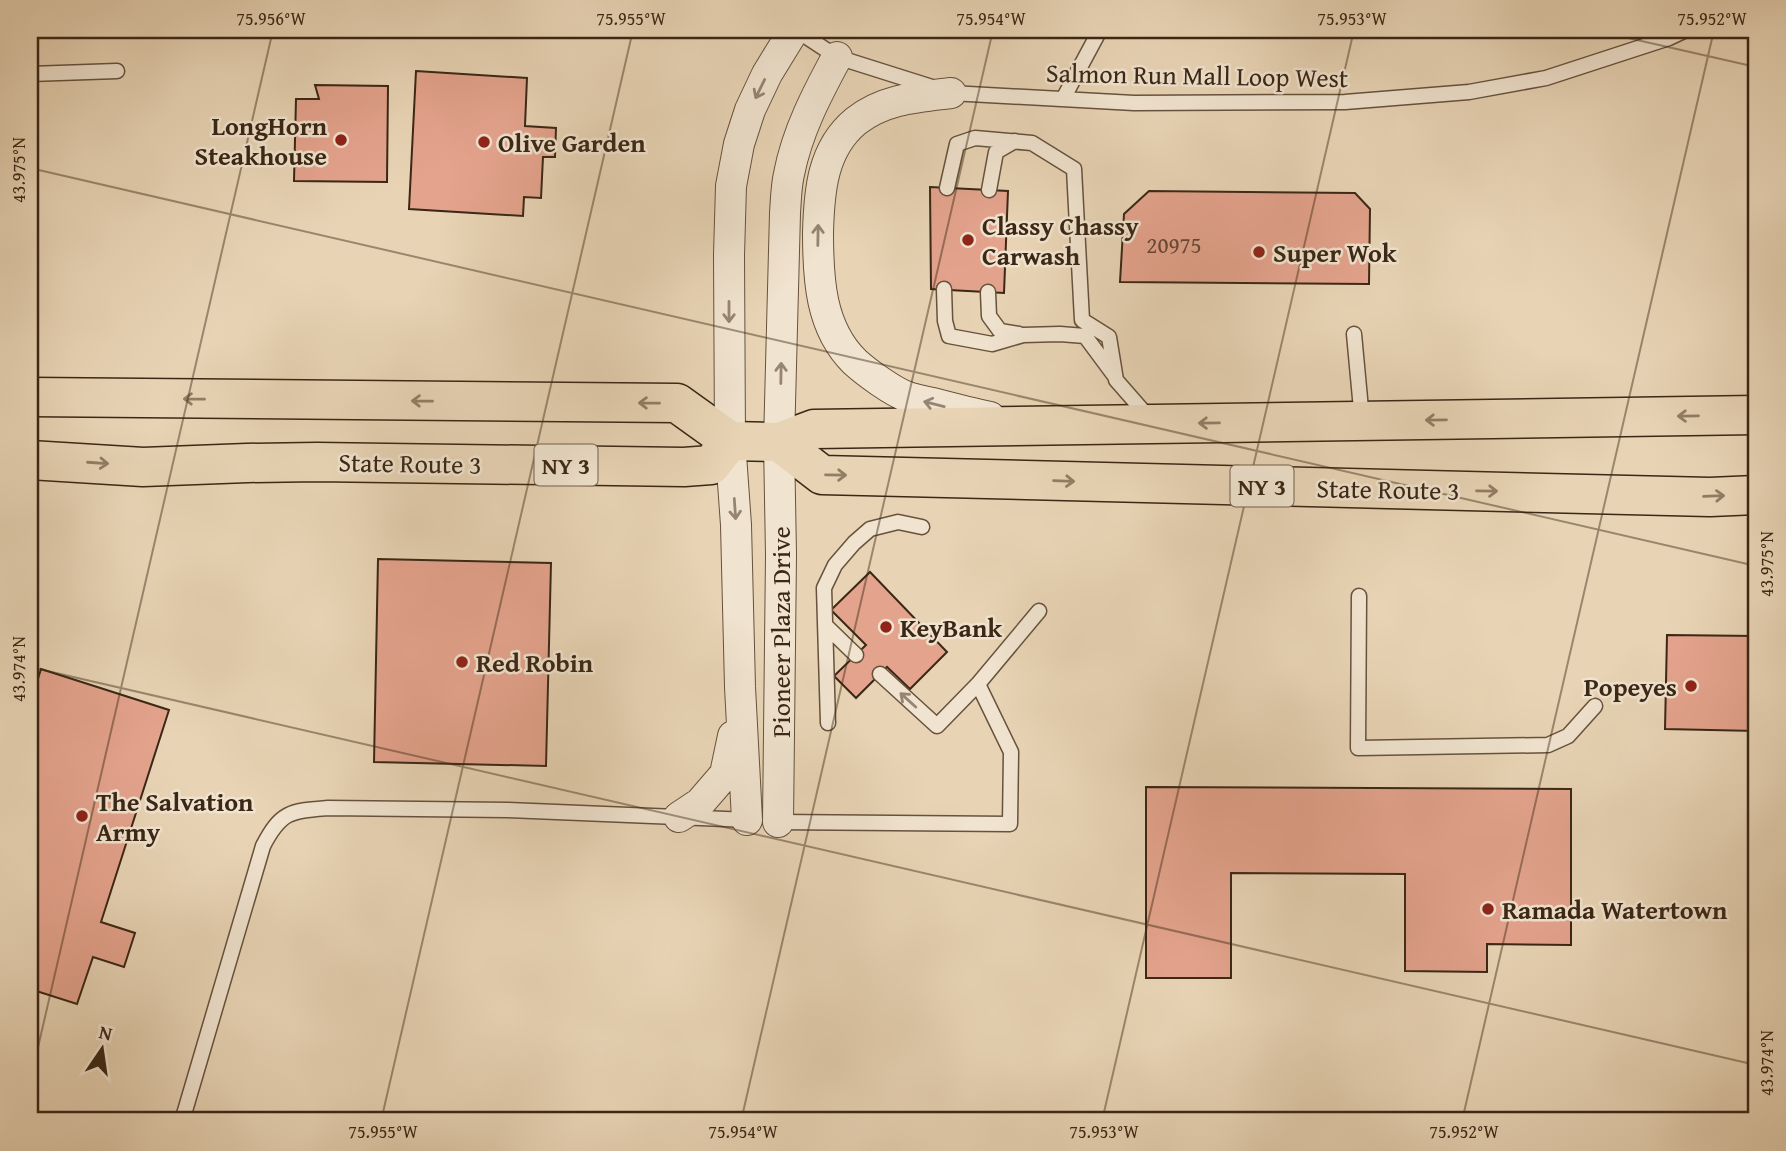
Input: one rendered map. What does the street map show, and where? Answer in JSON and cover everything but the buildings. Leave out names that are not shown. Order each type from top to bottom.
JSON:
[{"type":"main road","points":[[30,397],[677,403],[730,441],[779,442],[814,429],[1756,415]]},
{"type":"main road","name":"State Route 3","points":[[30,460],[143,467],[317,462],[684,467],[711,465],[730,441]]},
{"type":"main road","name":"State Route 3","points":[[779,442],[822,475],[1710,497],[1756,495]]},
{"type":"street","name":"Pioneer Plaza Drive","points":[[747,820],[736,525],[730,441],[731,186],[739,144],[750,110],[767,74],[795,30]]},
{"type":"street","name":"Pioneer Plaza Drive","points":[[779,822],[779,442],[785,213],[788,175],[800,132],[836,57]]},
{"type":"street","points":[[951,93],[905,99],[876,108],[855,123],[841,138],[828,159],[818,202],[818,270],[821,297],[839,342],[854,361],[906,397],[1024,426]]},
{"type":"street","points":[[679,817],[700,803],[725,774],[732,747],[740,687]]},
{"type":"lane","name":"Salmon Run Mall Loop West","points":[[795,30],[836,57],[951,93],[1135,103],[1345,102],[1469,92],[1546,78],[1686,30]]},
{"type":"lane","points":[[1063,99],[1100,30]]},
{"type":"lane","points":[[30,74],[117,71]]},
{"type":"lane","points":[[947,188],[957,144],[975,138],[1032,143],[1074,169],[1082,320],[1109,337],[1116,378]]},
{"type":"lane","points":[[989,190],[996,152],[1015,141]]},
{"type":"lane","points":[[944,289],[945,321],[949,336],[992,344],[1023,335]]},
{"type":"lane","points":[[988,292],[989,316],[1000,331],[1023,335],[1084,336],[1116,380],[1154,424]]},
{"type":"lane","points":[[1354,334],[1362,421]]},
{"type":"lane","points":[[828,723],[824,588],[835,565],[870,529],[898,522],[922,527]]},
{"type":"lane","points":[[1359,596],[1358,748],[1548,745],[1569,736],[1595,706]]},
{"type":"lane","points":[[880,674],[937,726],[978,684],[1039,611]]},
{"type":"lane","points":[[825,625],[856,654]]},
{"type":"lane","points":[[181,1121],[263,846],[278,821],[290,814],[307,810],[346,808],[508,810],[779,822],[1010,824],[1011,752],[978,684]]},
{"type":"place","name":"LongHorn Steakhouse","points":[[341,140]]},
{"type":"place","name":"Olive Garden","points":[[484,142]]},
{"type":"place","name":"Classy Chassy Carwash","points":[[968,240]]},
{"type":"place","name":"Super Wok","points":[[1259,252]]},
{"type":"place","name":"KeyBank","points":[[886,627]]},
{"type":"place","name":"Red Robin","points":[[462,662]]},
{"type":"place","name":"Popeyes","points":[[1691,686]]},
{"type":"place","name":"The Salvation Army","points":[[82,816]]},
{"type":"place","name":"Ramada Watertown","points":[[1488,909]]}]
